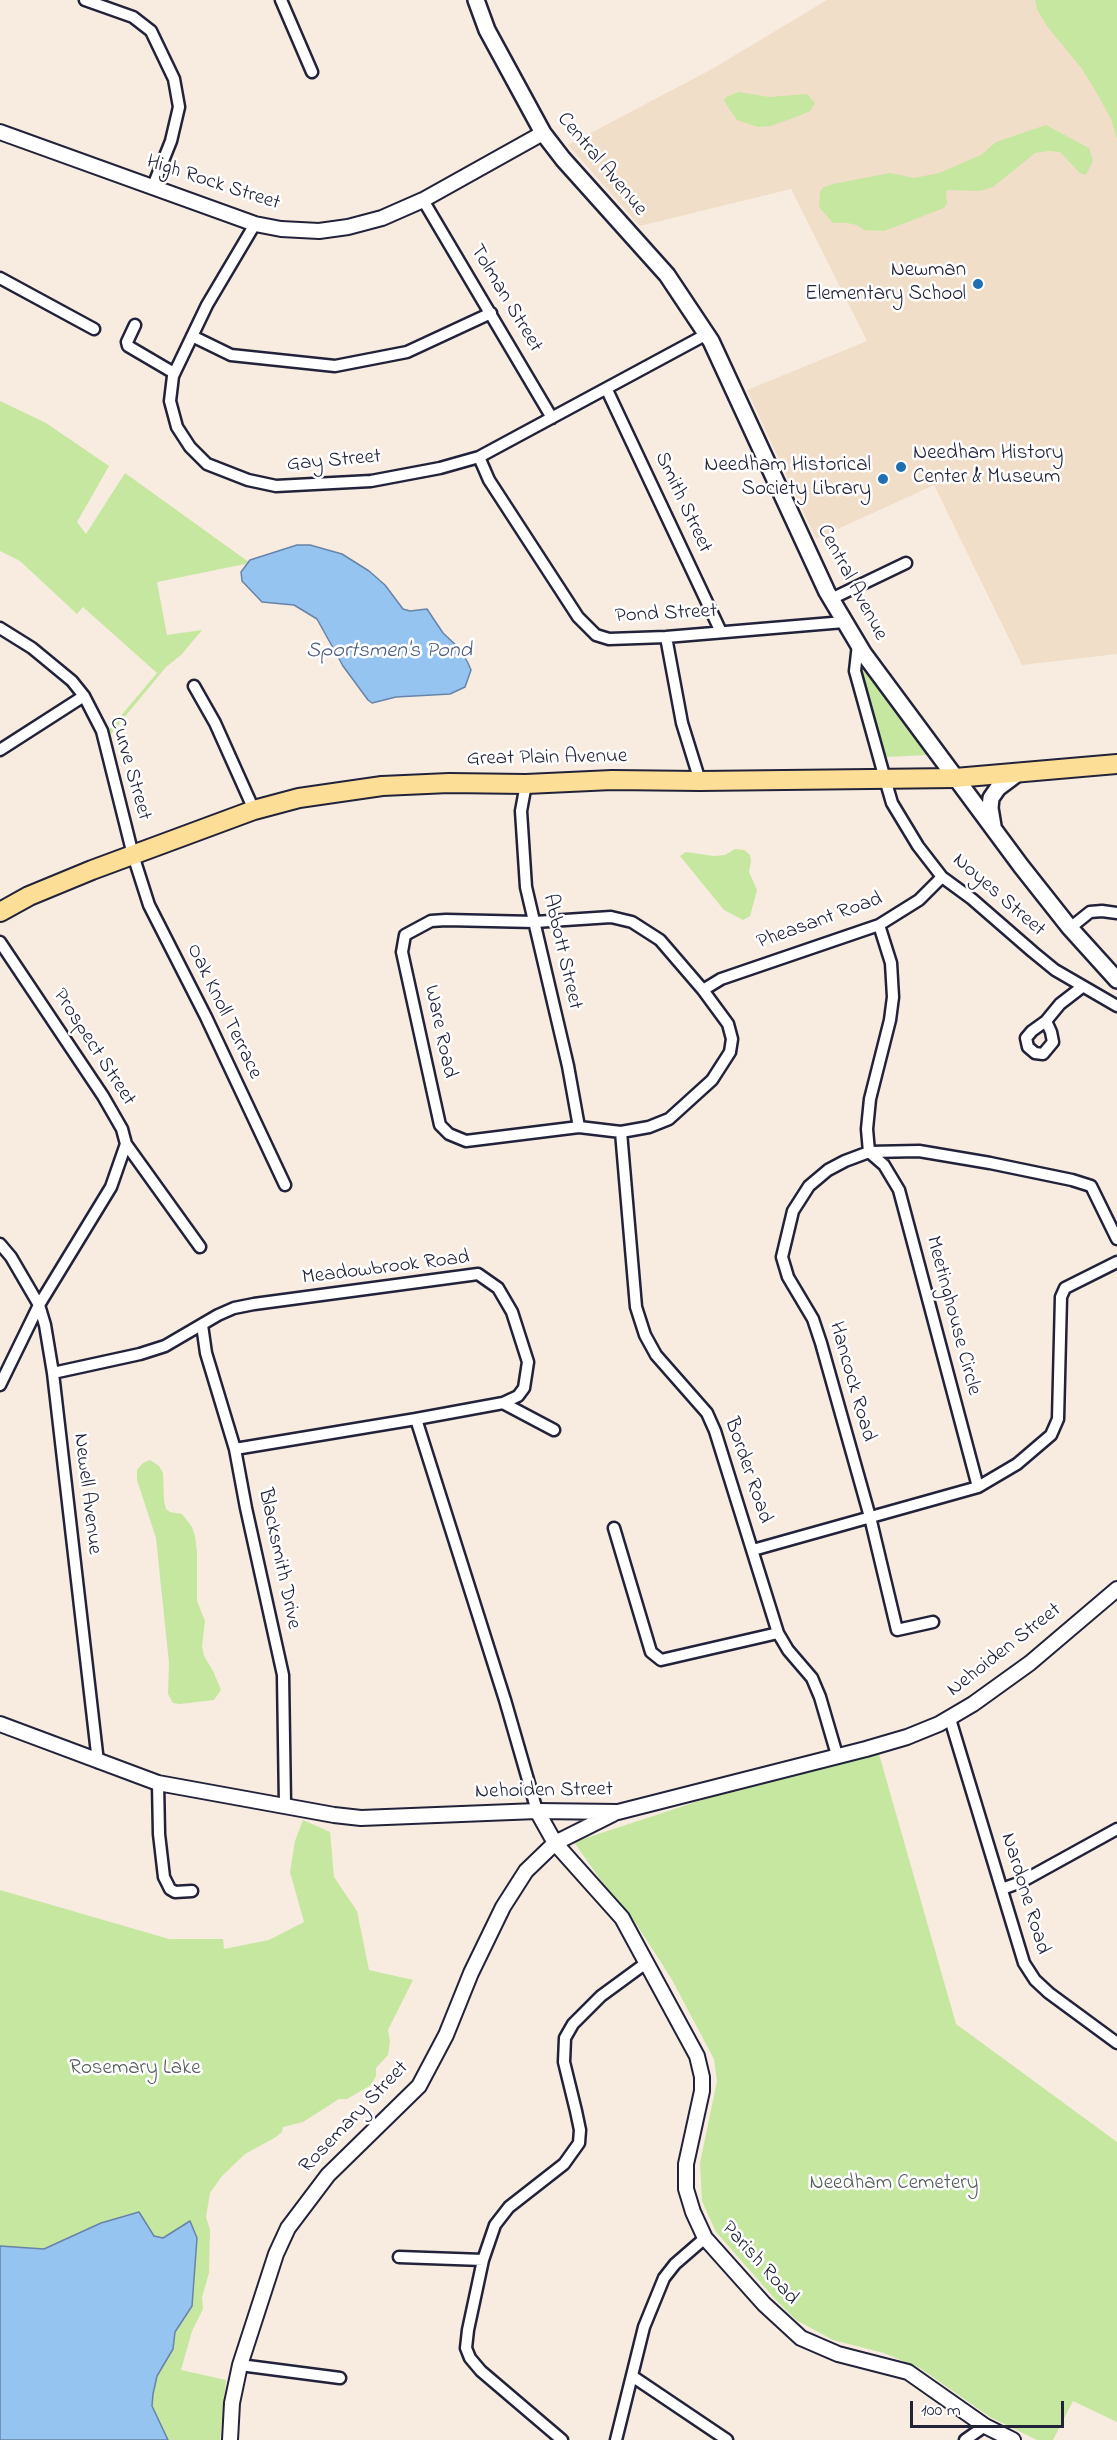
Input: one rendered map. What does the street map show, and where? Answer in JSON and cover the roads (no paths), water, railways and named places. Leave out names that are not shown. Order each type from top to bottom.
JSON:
[{"type":"main road","name":"Central Avenue","points":[[476,0],[487,30],[543,134],[678,288],[707,334],[726,370],[831,599],[858,644],[993,829],[1070,928],[1117,981]]},
{"type":"main road","name":"Great Plain Avenue","points":[[0,912],[29,896],[254,810],[299,798],[382,786],[612,780],[955,778],[1117,764]]},
{"type":"main road","points":[[993,829],[991,798],[998,788],[1018,773]]},
{"type":"street","points":[[85,0],[133,17],[151,31],[174,79],[179,107],[171,141],[153,186]]},
{"type":"street","points":[[281,0],[312,72]]},
{"type":"street","name":"High Rock Street","points":[[0,132],[255,224],[281,229],[319,231],[348,227],[382,218],[423,200],[543,134]]},
{"type":"street","name":"Tolman Street","points":[[423,200],[552,418]]},
{"type":"street","name":"Gay Street","points":[[255,224],[207,305],[174,373],[170,401],[179,430],[207,464],[248,480],[276,486],[370,481],[440,468],[479,457],[608,390],[707,334]]},
{"type":"street","points":[[0,278],[94,329]]},
{"type":"street","points":[[192,336],[231,355],[335,366],[407,352],[491,313]]},
{"type":"street","points":[[135,325],[127,342],[128,346],[174,373]]},
{"type":"street","name":"Smith Street","points":[[608,390],[721,632]]},
{"type":"street","name":"Pond Street","points":[[479,457],[489,480],[578,617],[596,635],[609,639],[666,637],[844,622]]},
{"type":"street","points":[[831,599],[906,563]]},
{"type":"street","name":"Curve Street","points":[[0,628],[32,648],[72,681],[84,696],[102,731],[133,855]]},
{"type":"street","points":[[666,637],[682,723],[700,781]]},
{"type":"street","name":"Noyes Street","points":[[858,644],[855,671],[885,779],[892,803],[913,838],[942,877],[1055,970],[1117,1006]]},
{"type":"street","points":[[194,686],[215,723],[254,810]]},
{"type":"street","points":[[0,750],[84,696]]},
{"type":"street","name":"Abbott Street","points":[[526,784],[521,811],[526,887],[568,1066],[579,1127]]},
{"type":"street","name":"Oak Knoll Terrace","points":[[133,855],[149,905],[206,1017],[285,1185]]},
{"type":"street","name":"Pheasant Road","points":[[703,990],[721,979],[879,925],[919,900],[942,877]]},
{"type":"street","points":[[1070,928],[1090,912],[1102,911],[1117,914]]},
{"type":"street","points":[[535,922],[611,917],[632,922],[660,940],[703,990],[728,1024],[732,1039],[726,1061],[712,1080],[669,1119],[649,1127],[621,1132],[579,1127]]},
{"type":"street","name":"Ware Road","points":[[535,922],[431,921],[405,935],[402,952],[440,1125],[449,1134],[466,1141],[579,1127]]},
{"type":"street","points":[[879,925],[891,963],[893,997],[890,1020],[870,1099],[867,1129],[869,1152],[931,1153],[990,1163],[1091,1186],[1117,1239]]},
{"type":"street","name":"Prospect Street","points":[[0,942],[103,1096],[122,1129],[126,1144],[200,1247]]},
{"type":"street","points":[[1046,1021],[1060,1004],[1082,987]]},
{"type":"street","name":"Border Road","points":[[621,1132],[636,1307],[645,1335],[656,1355],[707,1413],[716,1431],[778,1633],[788,1650],[808,1671],[817,1687],[837,1755]]},
{"type":"street","points":[[0,1385],[39,1305],[111,1187],[126,1144]]},
{"type":"street","name":"Meetinghouse Circle","points":[[869,1152],[884,1165],[899,1190],[978,1487]]},
{"type":"street","name":"Hancock Road","points":[[869,1152],[828,1170],[809,1186],[793,1211],[782,1257],[788,1277],[813,1318],[870,1517],[897,1630],[933,1622]]},
{"type":"street","name":"Newell Avenue","points":[[0,1244],[11,1257],[39,1305],[53,1373],[98,1762]]},
{"type":"street","points":[[753,1550],[978,1487],[1017,1464],[1051,1435],[1058,1419],[1061,1297],[1065,1288],[1117,1262]]},
{"type":"street","name":"Meadowbrook Road","points":[[53,1373],[140,1354],[165,1346],[187,1331],[234,1308],[255,1304],[478,1274],[498,1288],[505,1298],[512,1312],[528,1362],[524,1388],[518,1396],[502,1403],[235,1449]]},
{"type":"street","name":"Blacksmith Drive","points":[[202,1325],[206,1353],[235,1449],[283,1675],[285,1805]]},
{"type":"street","points":[[502,1403],[554,1430]]},
{"type":"street","points":[[416,1419],[505,1700],[537,1811]]},
{"type":"street","points":[[614,1528],[651,1652],[661,1660],[778,1633]]},
{"type":"street","name":"Nehoiden Street","points":[[0,1724],[158,1783],[314,1812],[362,1818],[537,1811],[618,1812],[907,1737],[950,1719],[1030,1663],[1117,1589]]},
{"type":"street","name":"Nardone Road","points":[[950,1719],[1022,1957],[1031,1974],[1049,1993],[1117,2043]]},
{"type":"street","points":[[158,1783],[159,1834],[164,1877],[170,1889],[182,1893],[192,1891]]},
{"type":"street","name":"Parish Road","points":[[537,1811],[555,1843],[617,1912],[697,2056],[702,2077],[702,2091],[686,2164],[686,2189],[705,2238],[764,2304],[801,2338],[838,2354],[908,2372],[985,2426],[1013,2440]]},
{"type":"street","name":"Rosemary Street","points":[[230,2440],[232,2403],[240,2365],[276,2254],[288,2228],[328,2175],[419,2086],[446,2035],[471,1973],[503,1907],[526,1871],[555,1843],[618,1812]]},
{"type":"street","points":[[1002,1889],[1021,1882],[1117,1829]]},
{"type":"street","points":[[562,2440],[481,2371],[470,2358],[466,2348],[468,2330],[490,2236],[504,2212],[564,2164],[579,2143],[580,2130],[564,2062],[564,2044],[568,2032],[601,1996],[646,1963]]},
{"type":"street","points":[[616,2440],[644,2327],[664,2278],[675,2264],[705,2238]]},
{"type":"street","points":[[399,2258],[483,2260]]},
{"type":"street","points":[[240,2365],[340,2378]]},
{"type":"street","points":[[632,2376],[727,2440]]},
{"type":"street","points":[[965,2440],[985,2426]]},
{"type":"water","name":"Sportsmen's Pond","points":[[297,545],[310,545],[342,554],[369,571],[385,585],[403,609],[410,611],[427,609],[443,633],[460,649],[468,663],[471,670],[465,687],[450,694],[396,697],[372,703],[368,700],[343,666],[317,619],[294,605],[262,602],[242,581],[241,572],[250,560]]},
{"type":"water","points":[[139,2212],[154,2236],[163,2238],[190,2221],[197,2238],[192,2306],[175,2332],[173,2349],[157,2376],[153,2394],[152,2406],[168,2440],[0,2440],[0,2246],[44,2249],[101,2223]]},
{"type":"place","name":"Newman Elementary School","points":[[978,284]]},
{"type":"place","name":"Needham History Center & Museum","points":[[901,467]]},
{"type":"place","name":"Needham Historical Society Library","points":[[883,479]]},
{"type":"park label","name":"Rosemary Lake","points":[[135,2070]]},
{"type":"park label","name":"Needham Cemetery","points":[[894,2185]]}]
